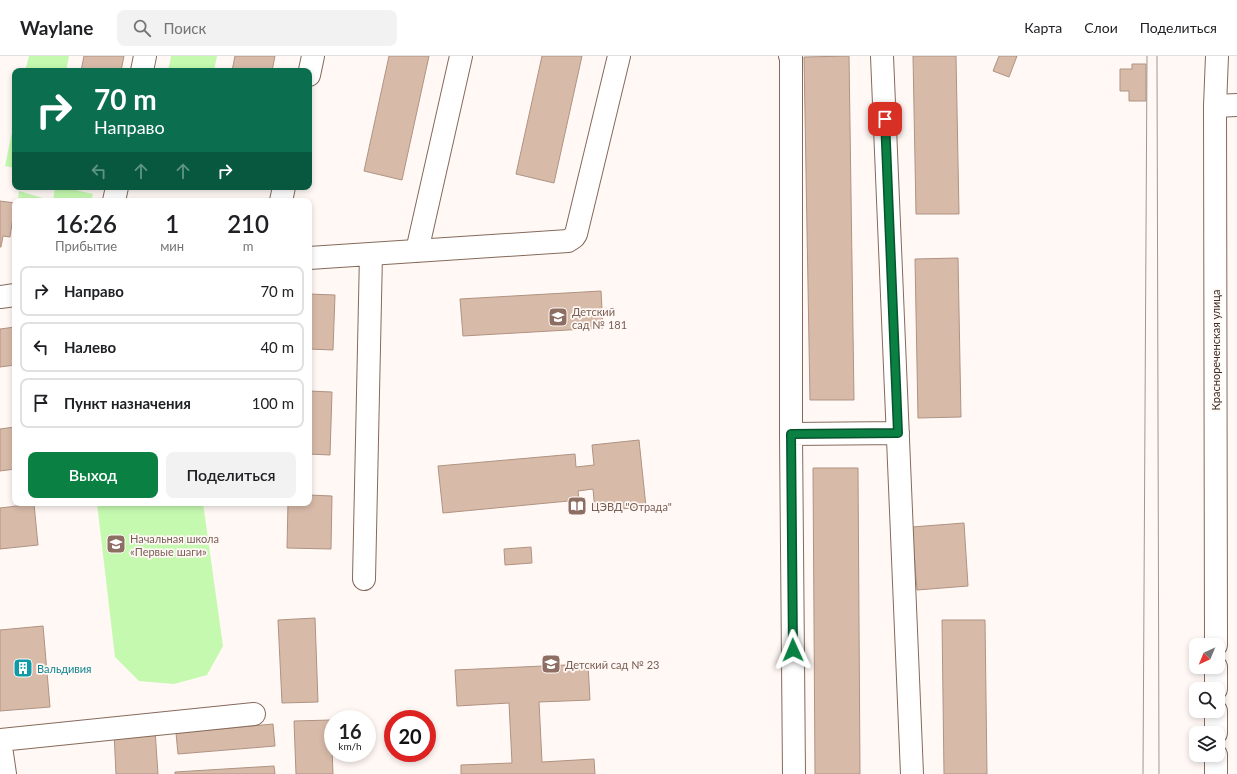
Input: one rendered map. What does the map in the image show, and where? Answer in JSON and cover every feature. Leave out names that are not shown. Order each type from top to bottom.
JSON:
[{"type":"main road","points":[[143,68],[146,56]]},
{"type":"main road","points":[[310,68],[313,56]]},
{"type":"main road","points":[[417,251],[461,56]]},
{"type":"main road","points":[[312,258],[568,241],[574,237],[620,56]]},
{"type":"main road","points":[[790,56],[794,774]]},
{"type":"main road","points":[[882,56],[912,774]]},
{"type":"main road","name":"Краснореченская улица","points":[[1216,638],[1215,106],[1217,56]]},
{"type":"main road","points":[[1215,106],[1237,105]]},
{"type":"main road","points":[[364,579],[371,254]]},
{"type":"main road","points":[[0,297],[12,296]]},
{"type":"main road","points":[[791,434],[898,433]]},
{"type":"main road","points":[[5,774],[0,740],[254,714]]},
{"type":"main road","points":[[1216,762],[1216,774]]},
{"type":"green space","points":[[29,56],[69,56],[67,68],[26,68]]},
{"type":"green space","points":[[171,56],[217,56],[215,68],[169,68]]},
{"type":"green space","points":[[12,132],[12,167],[5,166]]},
{"type":"green space","points":[[55,190],[75,190],[93,194],[92,198],[53,198]]},
{"type":"green space","points":[[19,191],[43,198],[18,198]]},
{"type":"green space","points":[[97,506],[203,506],[223,646],[207,675],[174,684],[139,681],[115,657]]},
{"type":"building","points":[[84,56],[124,56],[122,68],[82,68]]},
{"type":"building","points":[[235,56],[275,56],[273,68],[233,68]]},
{"type":"building","points":[[389,56],[429,56],[402,180],[364,171]]},
{"type":"building","points":[[542,56],[582,56],[554,183],[516,174]]},
{"type":"building","points":[[849,56],[854,400],[810,400],[804,57]]},
{"type":"building","points":[[913,56],[956,56],[959,214],[916,214]]},
{"type":"building","points":[[999,56],[1017,56],[1009,77],[993,71]]},
{"type":"building","points":[[1132,64],[1146,64],[1146,101],[1129,101],[1129,91],[1120,91],[1120,69],[1132,69]]},
{"type":"building","points":[[0,201],[12,203],[12,223],[10,237],[3,236],[0,247]]},
{"type":"building","points":[[958,258],[961,417],[918,418],[915,259]]},
{"type":"building","points":[[601,291],[603,328],[463,336],[460,299]]},
{"type":"building","points":[[312,294],[335,295],[333,350],[312,349]]},
{"type":"building","points":[[12,327],[12,365],[0,367],[0,329]]},
{"type":"building","points":[[312,391],[332,392],[330,455],[312,454]]},
{"type":"building","points":[[12,427],[12,469],[0,471],[0,429]]},
{"type":"building","points":[[639,440],[646,507],[595,511],[593,489],[578,491],[579,500],[443,513],[438,466],[575,454],[576,467],[594,465],[592,445]]},
{"type":"building","points":[[813,468],[858,468],[860,774],[815,774]]},
{"type":"building","points":[[312,495],[332,496],[331,549],[287,548],[288,506],[312,506]]},
{"type":"building","points":[[34,506],[38,545],[0,549],[0,508]]},
{"type":"building","points":[[964,523],[968,586],[917,590],[912,527]]},
{"type":"building","points":[[531,547],[532,563],[505,565],[504,549]]},
{"type":"building","points":[[315,618],[318,702],[282,703],[278,620]]},
{"type":"building","points":[[942,620],[985,620],[987,774],[944,774]]},
{"type":"building","name":"Вальдивия","points":[[43,626],[50,707],[0,711],[0,630]]},
{"type":"building","points":[[588,664],[590,700],[539,702],[542,762],[594,759],[595,774],[461,774],[461,765],[512,763],[509,703],[457,706],[455,670]]},
{"type":"building","points":[[324,720],[324,762],[333,762],[333,774],[296,774],[294,721]]},
{"type":"building","points":[[273,724],[275,746],[178,754],[176,733]]},
{"type":"building","points":[[155,730],[158,774],[116,774],[114,732]]},
{"type":"building","points":[[274,766],[275,774],[175,774],[175,772]]},
{"type":"tram line","points":[[1143,774],[1147,56]]},
{"type":"tram line","points":[[1157,56],[1159,774]]},
{"type":"place","name":"Детский сад № 181","points":[[558,317]]},
{"type":"place","name":"ЦЭВД \"Отрада\"","points":[[577,506]]},
{"type":"place","name":"Начальная школа «Первые шаги»","points":[[116,544]]},
{"type":"place","name":"Детский сад № 23","points":[[551,664]]},
{"type":"place","name":"Вальдивия","points":[[23,668]]},
{"type":"route","points":[[793,650],[791,434],[898,433],[885,119]]}]
